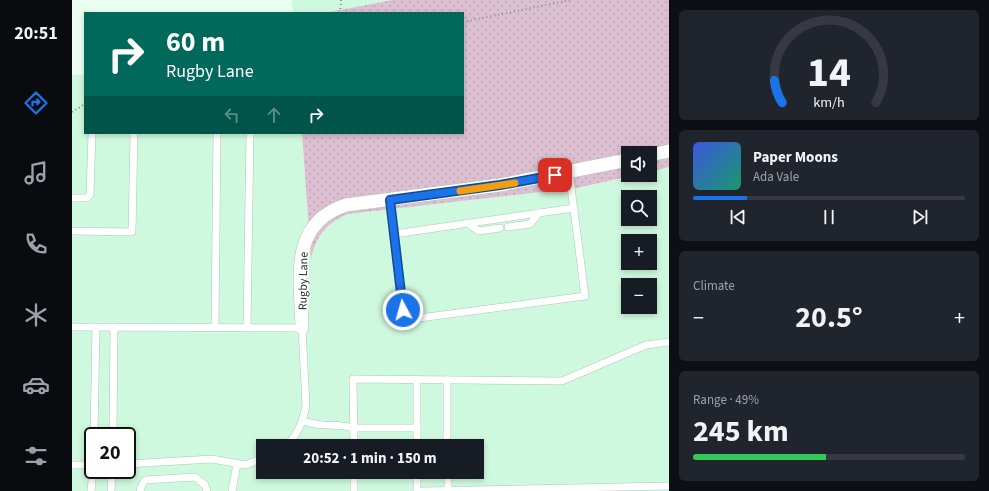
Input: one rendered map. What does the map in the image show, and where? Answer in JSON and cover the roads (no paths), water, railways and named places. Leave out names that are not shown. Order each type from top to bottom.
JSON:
[{"type":"street","points":[[657,154],[669,151]]},
{"type":"street","name":"Rugby Lane","points":[[302,328],[301,254],[306,238],[316,223],[334,209],[346,205],[500,185],[621,161]]},
{"type":"lane","points":[[72,198],[87,198],[90,195],[92,134]]},
{"type":"lane","points":[[72,231],[132,232],[134,134]]},
{"type":"lane","points":[[215,327],[217,134]]},
{"type":"lane","points":[[247,328],[250,134]]},
{"type":"lane","points":[[390,200],[403,310],[412,319],[585,296],[569,172]]},
{"type":"lane","points":[[394,234],[574,208]]},
{"type":"lane","points":[[508,227],[530,224],[539,213]]},
{"type":"lane","points":[[467,223],[479,231],[500,228]]},
{"type":"lane","points":[[72,327],[302,328],[306,405],[303,421],[292,439]]},
{"type":"lane","points":[[94,427],[96,327]]},
{"type":"lane","points":[[113,427],[114,328]]},
{"type":"lane","points":[[354,439],[353,379],[562,381],[646,345],[669,342]]},
{"type":"lane","points":[[417,380],[417,439]]},
{"type":"lane","points":[[447,380],[447,439]]},
{"type":"lane","points":[[303,421],[315,426],[346,426],[353,428],[417,428]]},
{"type":"lane","points":[[136,463],[212,459],[246,465],[256,461]]},
{"type":"lane","points":[[232,491],[237,464]]},
{"type":"lane","points":[[72,465],[84,465]]},
{"type":"lane","points":[[140,491],[145,480],[195,477],[205,484],[207,491]]},
{"type":"lane","points":[[91,491],[92,479]]},
{"type":"lane","points":[[110,491],[111,479]]},
{"type":"lane","points":[[354,479],[354,491]]},
{"type":"lane","points":[[417,479],[417,491]]},
{"type":"lane","points":[[448,479],[448,489]]},
{"type":"lane","points":[[423,491],[448,489],[597,489],[669,486]]}]
